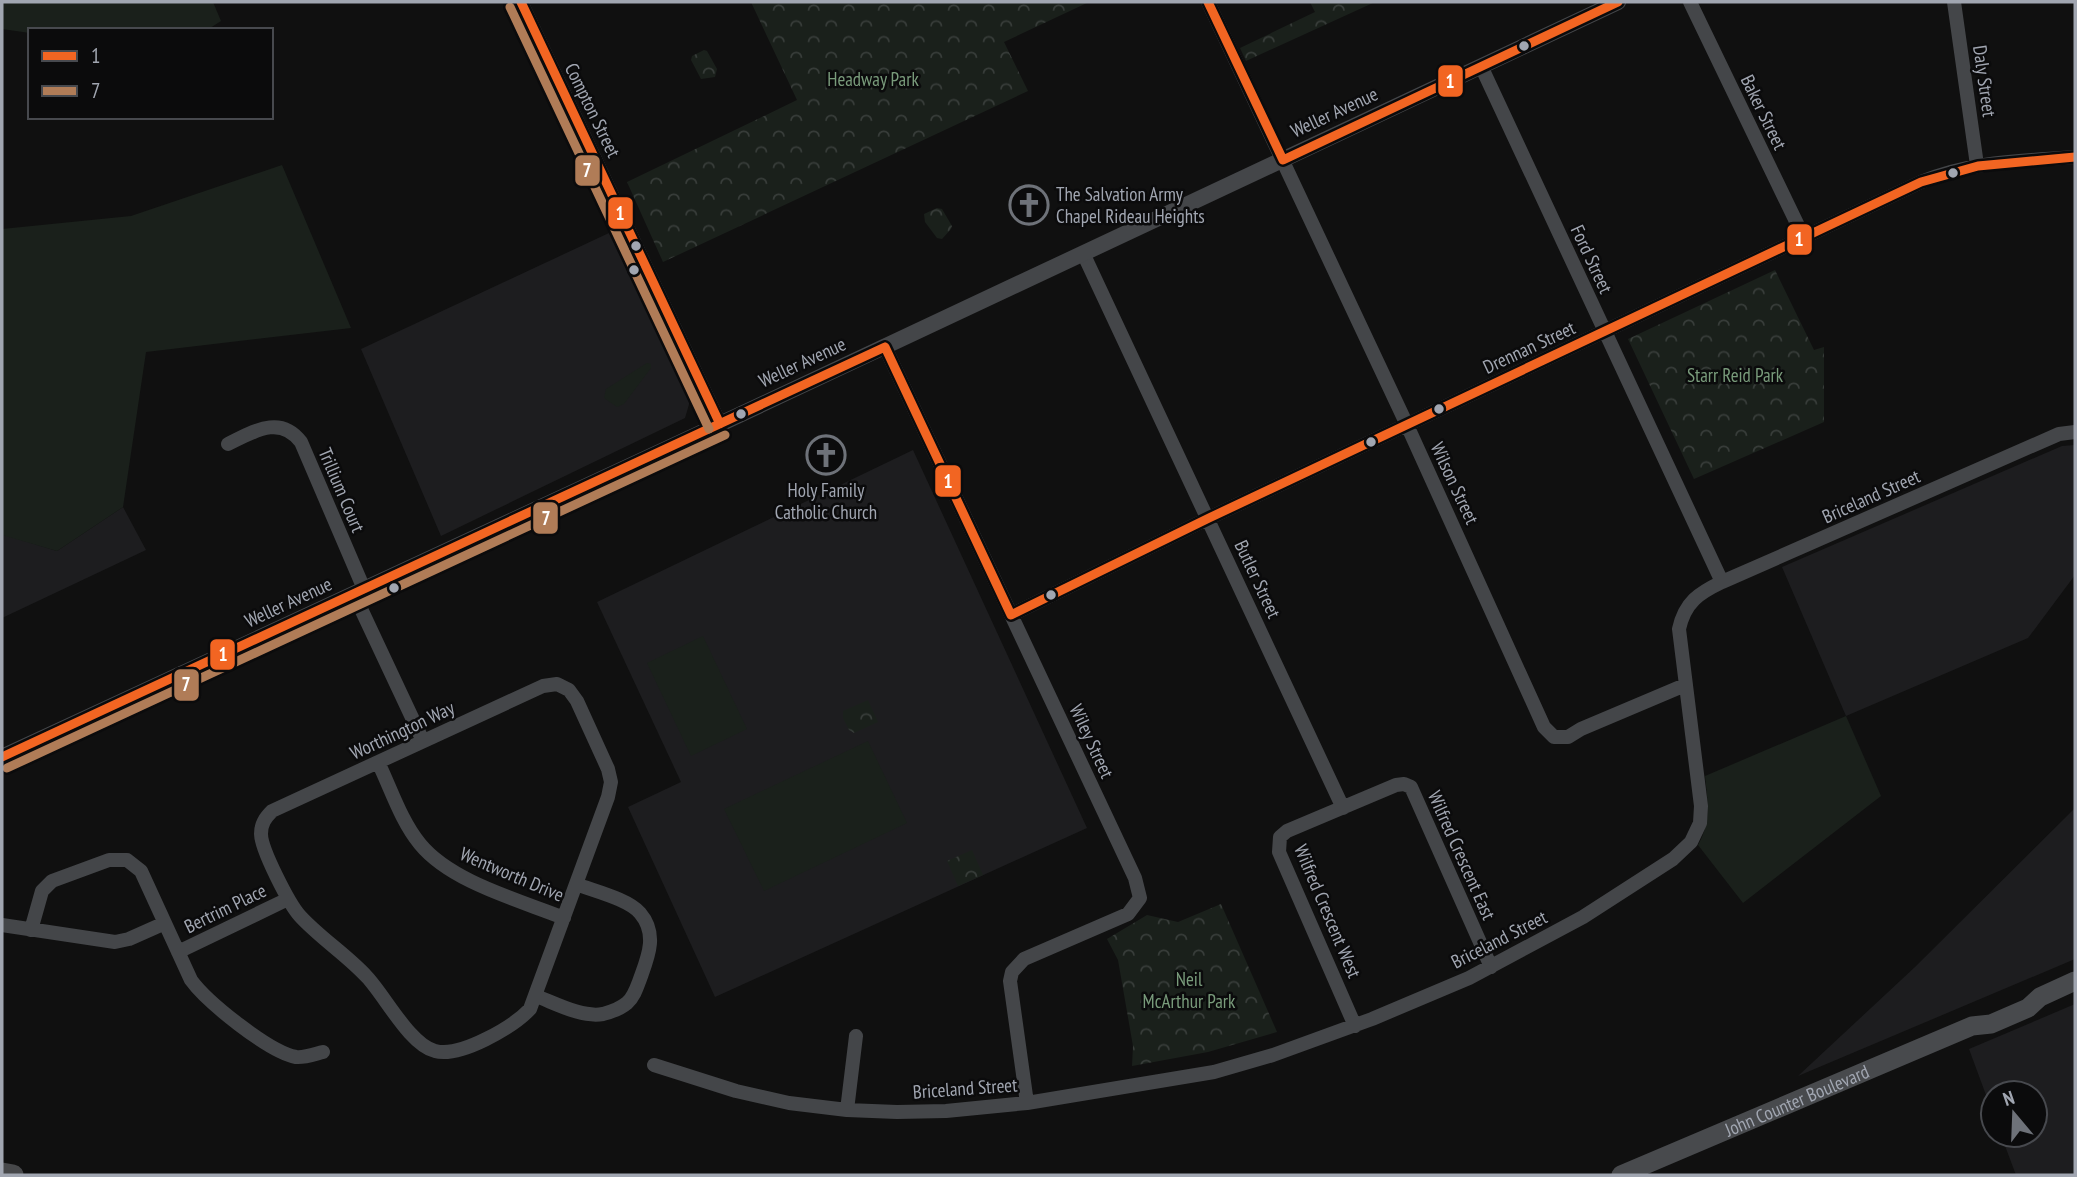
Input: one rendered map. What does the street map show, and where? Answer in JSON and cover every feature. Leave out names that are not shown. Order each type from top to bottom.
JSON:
[{"type":"main road","name":"John Counter Boulevard","points":[[1621,1175],[1972,1026],[1983,1013],[2023,997],[2040,996],[2073,983]]},
{"type":"main road","points":[[2,1172],[13,1175]]},
{"type":"street","name":"Compton Street","points":[[521,2],[720,424]]},
{"type":"street","name":"Wilson Street","points":[[1208,2],[1407,425],[1544,727],[1554,737],[1567,737],[1685,685]]},
{"type":"street","name":"Weller Avenue","points":[[2,757],[885,347],[1618,2]]},
{"type":"street","name":"Baker Street","points":[[1690,2],[1804,238]]},
{"type":"street","name":"Daly Street","points":[[1954,2],[1977,165]]},
{"type":"street","name":"Ford Street","points":[[1481,66],[1722,582]]},
{"type":"street","name":"Drennan Street","points":[[1011,615],[1209,518],[1928,179],[1977,165],[2075,157]]},
{"type":"street","name":"Butler Street","points":[[1083,253],[1343,808]]},
{"type":"street","name":"Wiley Street","points":[[885,347],[1135,878],[1140,898],[1128,914],[1024,959],[1012,972],[1010,982],[1027,1102]]},
{"type":"street","name":"Trillium Court","points":[[228,444],[260,429],[274,426],[285,428],[301,442],[359,592],[423,741]]},
{"type":"street","name":"Briceland Street","points":[[654,1065],[736,1091],[789,1103],[847,1110],[946,1111],[1027,1102],[1214,1073],[1356,1026],[1491,967],[1583,917],[1673,859],[1691,842],[1700,823],[1701,806],[1679,640],[1682,617],[1695,597],[1722,582],[2059,434],[2075,432]]},
{"type":"street","name":"Worthington Way","points":[[557,684],[569,690],[577,701],[608,769],[611,782],[608,797],[530,1009],[521,1019],[470,1046],[450,1052],[437,1052],[416,1039],[368,978],[299,915],[288,899],[262,841],[261,832],[266,817],[272,811],[423,741],[543,686],[557,684]]},
{"type":"street","name":"Wentworth Drive","points":[[378,762],[409,827],[432,857],[460,876],[564,918]]},
{"type":"street","name":"Wilfred Crescent East","points":[[1343,808],[1396,785],[1404,784],[1410,787],[1491,967]]},
{"type":"street","name":"Wilfred Crescent West","points":[[1343,808],[1287,831],[1280,837],[1278,846],[1356,1026]]},
{"type":"street","points":[[31,930],[42,891],[52,881],[109,860],[127,860],[141,872],[191,980],[199,990],[259,1040],[297,1057],[323,1052]]},
{"type":"street","points":[[536,996],[586,1013],[601,1014],[616,1009],[628,1002],[635,992],[650,951],[651,942],[646,923],[635,908],[576,884]]},
{"type":"street","name":"Bertrim Place","points":[[178,952],[288,899]]},
{"type":"street","points":[[2,925],[115,942],[129,939],[165,923]]},
{"type":"street","points":[[847,1110],[856,1036]]},
{"type":"shaded area","points":[[609,233],[690,401],[685,418],[441,536],[361,349]]},
{"type":"shaded area","points":[[2075,445],[2075,575],[2028,638],[1846,716],[1782,567],[2062,446]]},
{"type":"shaded area","points":[[913,450],[1087,828],[715,997],[628,807],[681,782],[597,602]]},
{"type":"shaded area","points":[[123,507],[146,550],[2,618],[2,534],[57,551]]},
{"type":"shaded area","points":[[2075,808],[2075,959],[1798,1076],[1915,967]]},
{"type":"shaded area","points":[[2075,1004],[2075,1175],[2016,1175],[2006,1149],[2049,1149],[2049,1079],[1980,1079],[1969,1049]]},
{"type":"green space","points":[[2,2],[213,2],[221,21],[210,28],[28,28],[28,33],[2,29]]},
{"type":"green space","name":"Headway Park","points":[[751,2],[1089,2],[1004,42],[1028,91],[663,262],[627,182],[797,100]]},
{"type":"green space","points":[[1310,2],[1375,2],[1246,61],[1240,48],[1315,12]]},
{"type":"green space","points":[[704,50],[717,69],[715,77],[701,79],[691,60],[692,56]]},
{"type":"green space","points":[[282,165],[351,328],[146,352],[123,507],[57,551],[2,535],[2,229],[131,216]]},
{"type":"green space","points":[[937,208],[942,209],[952,226],[942,239],[937,238],[925,222],[924,214]]},
{"type":"green space","name":"Starr Reid Park","points":[[1775,270],[1814,350],[1824,347],[1824,422],[1694,479],[1628,339]]},
{"type":"green space","points":[[647,363],[651,364],[651,368],[624,404],[617,407],[604,398],[606,389]]},
{"type":"green space","points":[[703,636],[747,729],[691,756],[647,663]]},
{"type":"green space","points":[[868,700],[878,722],[854,733],[849,730],[843,718],[843,711]]},
{"type":"green space","points":[[1846,716],[1881,796],[1743,903],[1698,845],[1707,820],[1705,776]]},
{"type":"green space","points":[[868,741],[907,823],[764,891],[724,809]]},
{"type":"green space","points":[[972,850],[983,875],[958,886],[947,861]]},
{"type":"green space","name":"Neil McArthur Park","points":[[1221,904],[1277,1032],[1208,1052],[1132,1066],[1133,1046],[1118,960],[1107,939],[1147,915],[1178,922]]},
{"type":"transit line","name":"1","points":[[521,2],[720,424]]},
{"type":"transit line","name":"1","points":[[1208,2],[1283,160]]},
{"type":"transit line","name":"1","points":[[1283,160],[1618,2]]},
{"type":"transit line","name":"7","points":[[510,7],[709,429]]},
{"type":"transit line","name":"1","points":[[1011,615],[1209,518],[1921,182],[1978,166],[2075,157]]},
{"type":"transit line","name":"1","points":[[885,347],[1011,615]]},
{"type":"transit line","name":"1","points":[[2,757],[885,347]]},
{"type":"transit line","name":"7","points":[[7,768],[725,435]]},
{"type":"place","name":"The Salvation Army Chapel Rideau Heights","points":[[1029,205]]},
{"type":"place","name":"Holy Family Catholic Church","points":[[826,455]]}]
